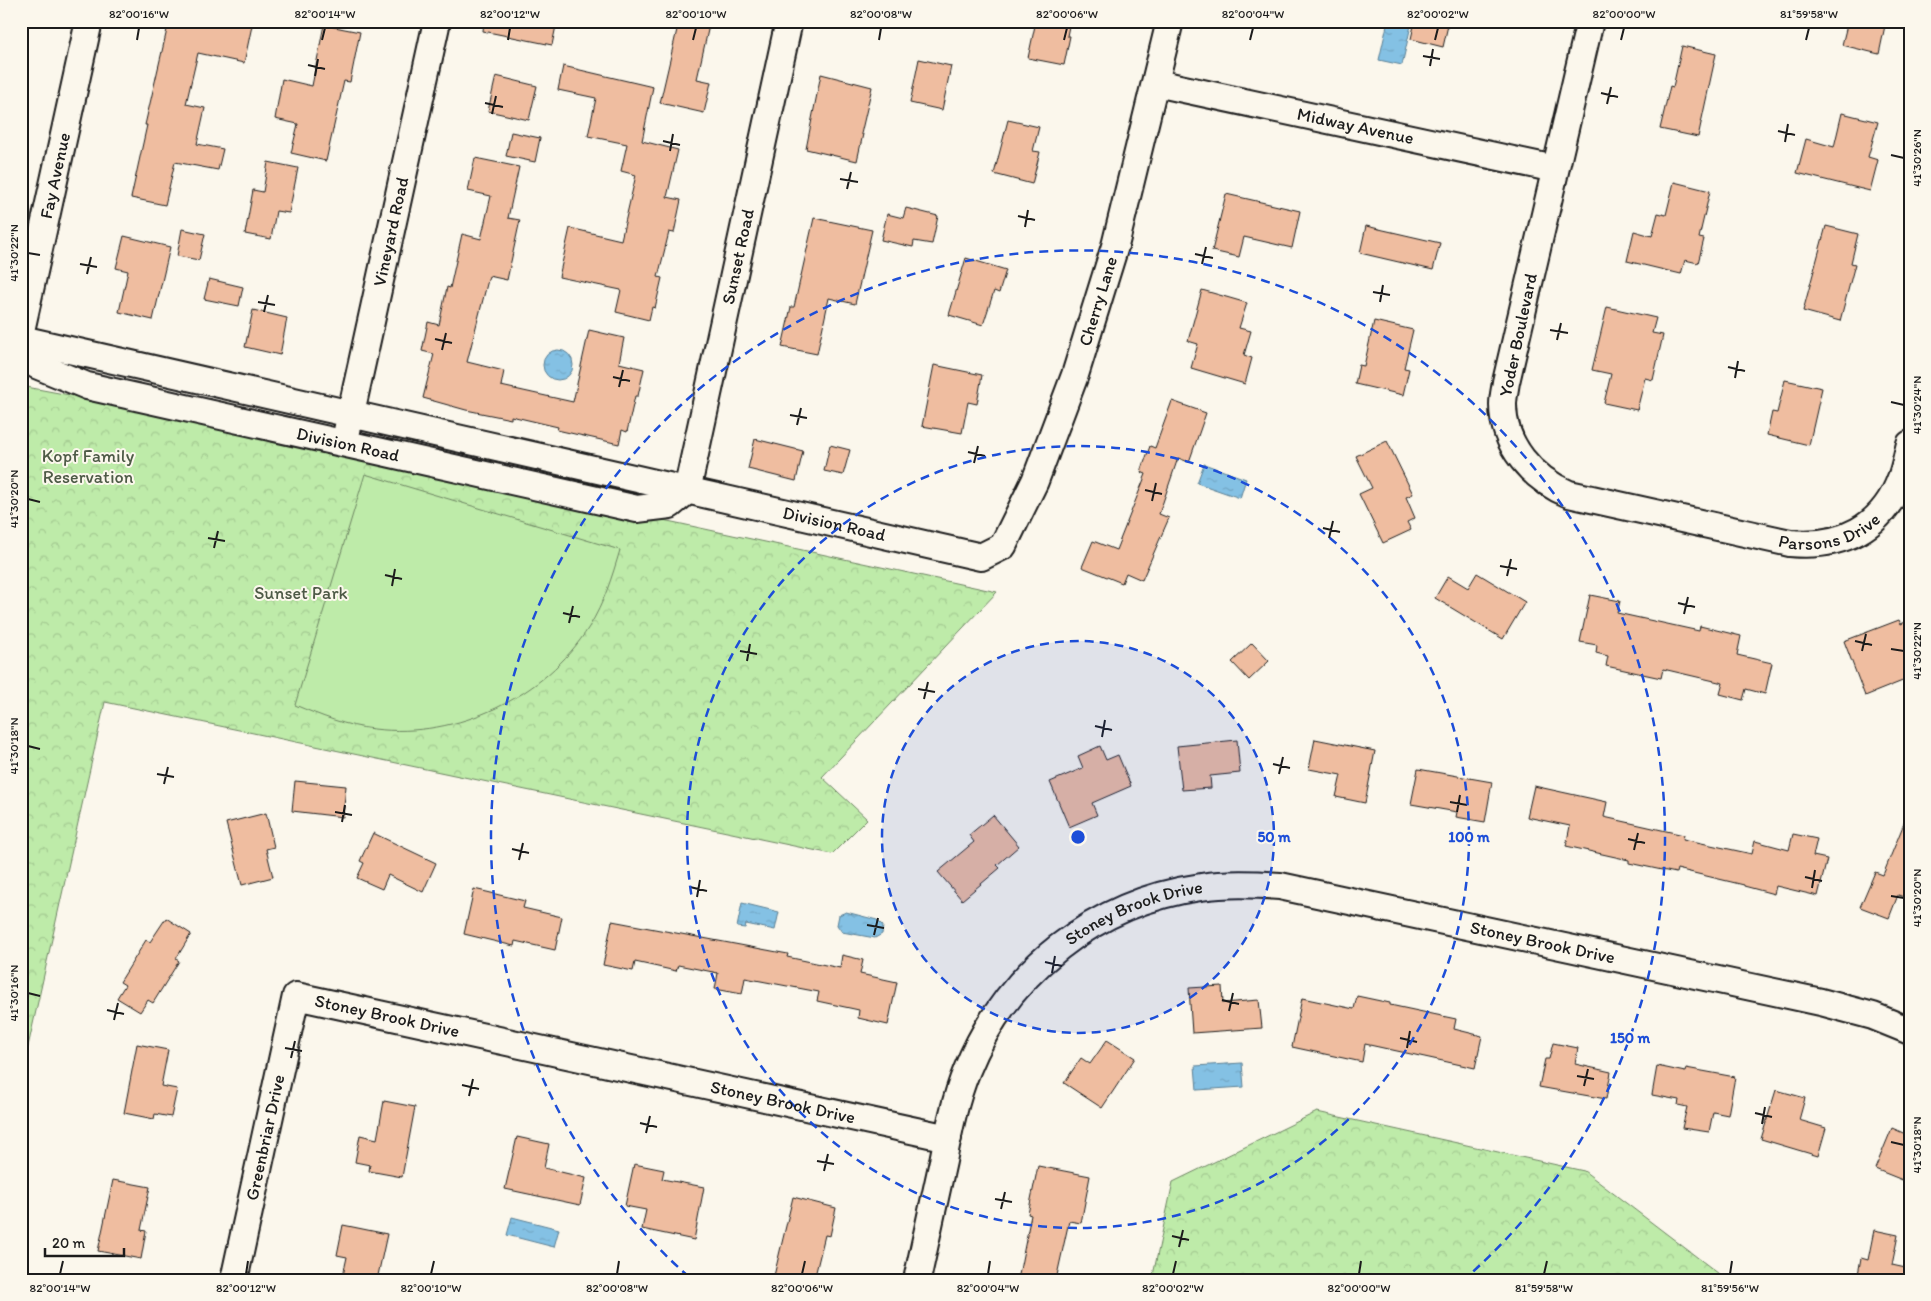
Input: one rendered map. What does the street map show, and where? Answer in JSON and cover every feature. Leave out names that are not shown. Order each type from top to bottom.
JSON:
[{"type":"street","name":"Fay Avenue","points":[[21,331],[89,21]]},
{"type":"street","name":"Vineyard Road","points":[[344,443],[437,21]]},
{"type":"street","name":"Sunset Road","points":[[687,490],[788,21]]},
{"type":"street","name":"Cherry Lane","points":[[981,557],[1003,546],[1035,480],[1076,375],[1115,246],[1170,21]]},
{"type":"street","name":"Yoder Boulevard","points":[[1590,21],[1506,382],[1503,406],[1507,431],[1517,453],[1533,473],[1554,487],[1569,494],[1728,529]]},
{"type":"street","name":"Midway Avenue","points":[[1156,82],[1555,169]]},
{"type":"street","name":"Division Road","points":[[21,340],[981,557]]},
{"type":"street","name":"Division Road","points":[[21,340],[36,365],[87,386],[637,509],[670,505],[687,490]]},
{"type":"street","name":"Parsons Drive","points":[[1728,529],[1807,545],[1832,542],[1855,534],[1875,519],[1891,500],[1902,478],[1910,444]]},
{"type":"street","name":"Stoney Brook Drive","points":[[296,996],[948,1138],[958,1094],[971,1062],[991,1023],[1021,981],[1060,946],[1104,918],[1152,898],[1202,887],[1254,884],[1280,886],[1822,1002],[1873,1016],[1910,1031]]},
{"type":"street","name":"Greenbriar Drive","points":[[234,1280],[296,996]]},
{"type":"street","points":[[917,1280],[948,1138]]},
{"type":"green space","name":"Sunset Park","points":[[21,386],[167,413],[997,592],[822,777],[867,819],[832,854],[105,702],[27,1051],[21,1167]]},
{"type":"green space","points":[[365,474],[620,550],[611,580],[599,609],[571,652],[549,674],[524,693],[496,708],[467,720],[436,727],[405,730],[364,728],[334,720],[295,705]]},
{"type":"green space","points":[[1317,1112],[1584,1171],[1727,1280],[1152,1280],[1173,1182]]},
{"type":"water","points":[[1388,21],[1412,21],[1402,65],[1379,60]]},
{"type":"water","points":[[558,350],[568,355],[573,365],[568,375],[558,380],[548,375],[543,365],[548,355]]},
{"type":"water","points":[[1204,464],[1246,479],[1240,498],[1197,483]]},
{"type":"water","points":[[742,903],[779,912],[775,930],[746,924],[745,928],[737,927]]},
{"type":"water","points":[[846,912],[877,920],[883,926],[882,934],[875,938],[842,932],[837,925],[839,915]]},
{"type":"water","points":[[1242,1063],[1244,1087],[1197,1090],[1195,1066]]},
{"type":"water","points":[[512,1217],[559,1229],[554,1247],[507,1235]]},
{"type":"building","points":[[169,21],[253,21],[244,63],[198,53],[186,104],[205,108],[197,144],[223,149],[218,170],[175,162],[165,205],[131,198],[147,125],[145,125]]},
{"type":"building","points":[[484,21],[557,21],[552,45],[483,31]]},
{"type":"building","points":[[679,21],[710,21],[697,79],[711,82],[704,113],[660,103]]},
{"type":"building","points":[[1036,21],[1070,21],[1067,36],[1070,36],[1064,65],[1028,58]]},
{"type":"building","points":[[1415,21],[1449,21],[1443,47],[1411,39]]},
{"type":"building","points":[[1848,21],[1886,21],[1879,54],[1842,45]]},
{"type":"building","points":[[324,25],[360,32],[350,82],[344,81],[326,161],[291,153],[298,124],[275,119],[282,79],[312,86]]},
{"type":"building","points":[[1682,46],[1716,54],[1698,137],[1660,129],[1670,86],[1673,87]]},
{"type":"building","points":[[919,59],[951,66],[942,110],[910,103]]},
{"type":"building","points":[[563,66],[653,87],[642,141],[678,150],[667,197],[681,200],[674,233],[669,232],[658,277],[662,278],[655,308],[652,307],[649,320],[616,312],[621,290],[559,277],[570,228],[621,240],[636,175],[621,171],[627,144],[588,136],[596,98],[558,90]]},
{"type":"building","points":[[821,74],[872,87],[857,161],[806,149]]},
{"type":"building","points":[[496,76],[537,86],[529,120],[488,111]]},
{"type":"building","points":[[1842,113],[1878,122],[1868,157],[1878,160],[1870,191],[1797,173],[1806,139],[1834,147]]},
{"type":"building","points":[[1008,120],[1039,127],[1033,151],[1040,152],[1032,184],[994,174]]},
{"type":"building","points":[[511,132],[540,138],[535,162],[506,156]]},
{"type":"building","points":[[475,158],[519,167],[508,218],[520,220],[507,280],[489,276],[467,362],[504,371],[501,386],[573,402],[589,330],[624,338],[619,363],[644,369],[638,396],[635,396],[627,432],[622,430],[619,444],[557,430],[558,427],[511,416],[511,419],[466,410],[423,398],[434,354],[422,351],[428,322],[439,325],[447,287],[450,288],[462,234],[481,239],[491,196],[468,191]]},
{"type":"building","points":[[268,162],[298,168],[289,213],[276,211],[271,239],[245,234],[253,190],[263,192]]},
{"type":"building","points":[[1674,182],[1710,191],[1699,238],[1704,239],[1698,263],[1685,260],[1681,274],[1627,261],[1634,231],[1652,236],[1658,213],[1666,215]]},
{"type":"building","points":[[1226,194],[1300,211],[1292,248],[1244,237],[1239,257],[1212,251]]},
{"type":"building","points":[[906,208],[938,216],[932,244],[914,241],[913,247],[881,240],[887,214],[903,218]]},
{"type":"building","points":[[814,218],[872,230],[855,304],[829,298],[817,354],[782,347],[791,307],[794,307]]},
{"type":"building","points":[[1366,226],[1440,243],[1433,270],[1360,253]]},
{"type":"building","points":[[1826,226],[1858,234],[1851,263],[1855,264],[1840,321],[1803,311]]},
{"type":"building","points":[[182,229],[205,234],[199,260],[177,256]]},
{"type":"building","points":[[124,236],[170,247],[153,320],[119,312],[128,271],[116,268]]},
{"type":"building","points":[[966,258],[1006,270],[999,293],[994,291],[983,325],[949,315]]},
{"type":"building","points":[[209,279],[243,287],[239,306],[204,299]]},
{"type":"building","points":[[1202,290],[1247,303],[1239,328],[1251,331],[1244,355],[1252,358],[1245,384],[1191,368],[1198,344],[1188,341]]},
{"type":"building","points":[[1607,307],[1656,318],[1652,333],[1663,335],[1653,380],[1645,378],[1637,410],[1604,403],[1611,374],[1592,370]]},
{"type":"building","points":[[253,310],[287,318],[280,355],[245,347]]},
{"type":"building","points":[[1374,321],[1413,330],[1404,368],[1409,369],[1403,395],[1355,384],[1359,365],[1364,366]]},
{"type":"building","points":[[934,365],[982,375],[977,404],[968,402],[962,433],[922,426]]},
{"type":"building","points":[[1785,380],[1822,388],[1809,445],[1767,435],[1772,412],[1777,413]]},
{"type":"building","points":[[1172,401],[1206,413],[1189,462],[1178,458],[1159,514],[1169,518],[1142,580],[1126,573],[1122,583],[1082,567],[1093,541],[1116,550],[1146,474],[1141,472],[1150,446],[1155,448]]},
{"type":"building","points":[[755,439],[803,451],[796,481],[748,469]]},
{"type":"building","points":[[1387,441],[1413,494],[1406,497],[1415,518],[1407,522],[1411,530],[1383,543],[1359,494],[1372,488],[1356,456]]},
{"type":"building","points":[[830,445],[850,450],[843,475],[824,471]]},
{"type":"building","points":[[1477,573],[1525,602],[1503,639],[1435,598],[1448,576],[1468,588]]},
{"type":"building","points":[[1590,595],[1620,601],[1617,613],[1699,631],[1700,626],[1741,636],[1737,655],[1772,663],[1765,694],[1746,689],[1743,700],[1720,694],[1723,683],[1663,669],[1661,678],[1606,666],[1608,656],[1596,653],[1597,645],[1580,642]]},
{"type":"building","points":[[1899,620],[1901,624],[1910,620],[1910,678],[1865,696],[1844,641]]},
{"type":"building","points":[[1252,643],[1269,661],[1249,680],[1232,662]]},
{"type":"building","points":[[1315,739],[1375,751],[1365,803],[1336,797],[1341,775],[1309,769]]},
{"type":"building","points":[[1237,740],[1240,773],[1210,776],[1211,788],[1182,790],[1177,746]]},
{"type":"building","points":[[1100,746],[1106,760],[1118,755],[1131,786],[1092,803],[1097,815],[1069,827],[1050,782],[1083,768],[1078,756]]},
{"type":"building","points":[[1418,769],[1492,782],[1485,822],[1456,817],[1457,812],[1411,804]]},
{"type":"building","points":[[295,781],[346,786],[343,817],[292,811]]},
{"type":"building","points":[[1534,786],[1607,802],[1604,817],[1684,835],[1683,839],[1752,854],[1755,841],[1789,850],[1793,834],[1817,839],[1813,856],[1827,859],[1818,896],[1776,886],[1774,894],[1677,869],[1676,873],[1566,846],[1570,826],[1527,817]]},
{"type":"building","points":[[1909,811],[1910,899],[1898,895],[1889,918],[1860,907],[1875,872],[1883,875]]},
{"type":"building","points":[[266,813],[274,847],[266,849],[273,877],[242,885],[226,823]]},
{"type":"building","points":[[993,815],[1019,846],[997,865],[1000,868],[962,900],[938,872],[974,842],[969,835]]},
{"type":"building","points":[[373,833],[436,863],[423,892],[388,875],[382,889],[357,878],[364,863],[360,861]]},
{"type":"building","points":[[474,889],[525,901],[523,908],[562,917],[555,950],[515,941],[514,946],[464,934]]},
{"type":"building","points":[[166,918],[191,934],[176,959],[179,961],[153,1003],[148,1000],[140,1012],[117,998],[125,985],[120,982],[146,940],[150,942]]},
{"type":"building","points":[[612,921],[788,954],[787,957],[840,968],[842,955],[863,960],[860,974],[897,982],[888,1025],[858,1018],[859,1010],[817,1001],[819,992],[745,978],[742,994],[715,989],[718,973],[678,965],[676,971],[635,962],[633,971],[603,965]]},
{"type":"building","points":[[1222,986],[1223,1003],[1259,1000],[1262,1028],[1192,1033],[1189,988]]},
{"type":"building","points":[[1357,996],[1456,1019],[1454,1029],[1482,1036],[1475,1068],[1365,1044],[1362,1062],[1292,1047],[1302,998],[1354,1009]]},
{"type":"building","points":[[1107,1040],[1135,1058],[1102,1108],[1064,1083],[1081,1058],[1090,1064]]},
{"type":"building","points":[[1553,1043],[1578,1048],[1575,1064],[1611,1072],[1606,1099],[1539,1087],[1545,1059],[1549,1059]]},
{"type":"building","points":[[137,1044],[168,1050],[161,1086],[177,1089],[171,1117],[155,1114],[154,1119],[124,1113]]},
{"type":"building","points":[[1657,1066],[1685,1072],[1686,1068],[1735,1077],[1728,1115],[1713,1112],[1709,1132],[1682,1128],[1687,1107],[1678,1105],[1679,1100],[1652,1095]]},
{"type":"building","points":[[1776,1090],[1805,1098],[1799,1120],[1826,1128],[1818,1156],[1761,1139]]},
{"type":"building","points":[[384,1101],[415,1107],[402,1177],[369,1171],[370,1165],[355,1162],[360,1135],[377,1139]]},
{"type":"building","points":[[1892,1128],[1910,1136],[1910,1183],[1875,1169]]},
{"type":"building","points":[[517,1137],[549,1144],[544,1168],[586,1178],[580,1205],[505,1189]]},
{"type":"building","points":[[634,1164],[664,1170],[662,1179],[704,1187],[694,1240],[642,1229],[646,1210],[625,1206]]},
{"type":"building","points":[[1038,1166],[1090,1176],[1081,1223],[1069,1221],[1056,1280],[1018,1280],[1031,1215],[1028,1214]]},
{"type":"building","points":[[113,1180],[150,1187],[141,1230],[146,1231],[141,1259],[98,1251]]},
{"type":"building","points":[[793,1197],[836,1208],[830,1236],[825,1235],[814,1280],[773,1280]]},
{"type":"building","points":[[343,1225],[387,1234],[377,1280],[342,1280],[347,1257],[337,1255]]},
{"type":"building","points":[[1874,1230],[1898,1235],[1892,1265],[1910,1269],[1910,1280],[1857,1280],[1861,1258],[1868,1260]]},
{"type":"park label","name":"Kopf Family Reservation","points":[[88,466]]}]
